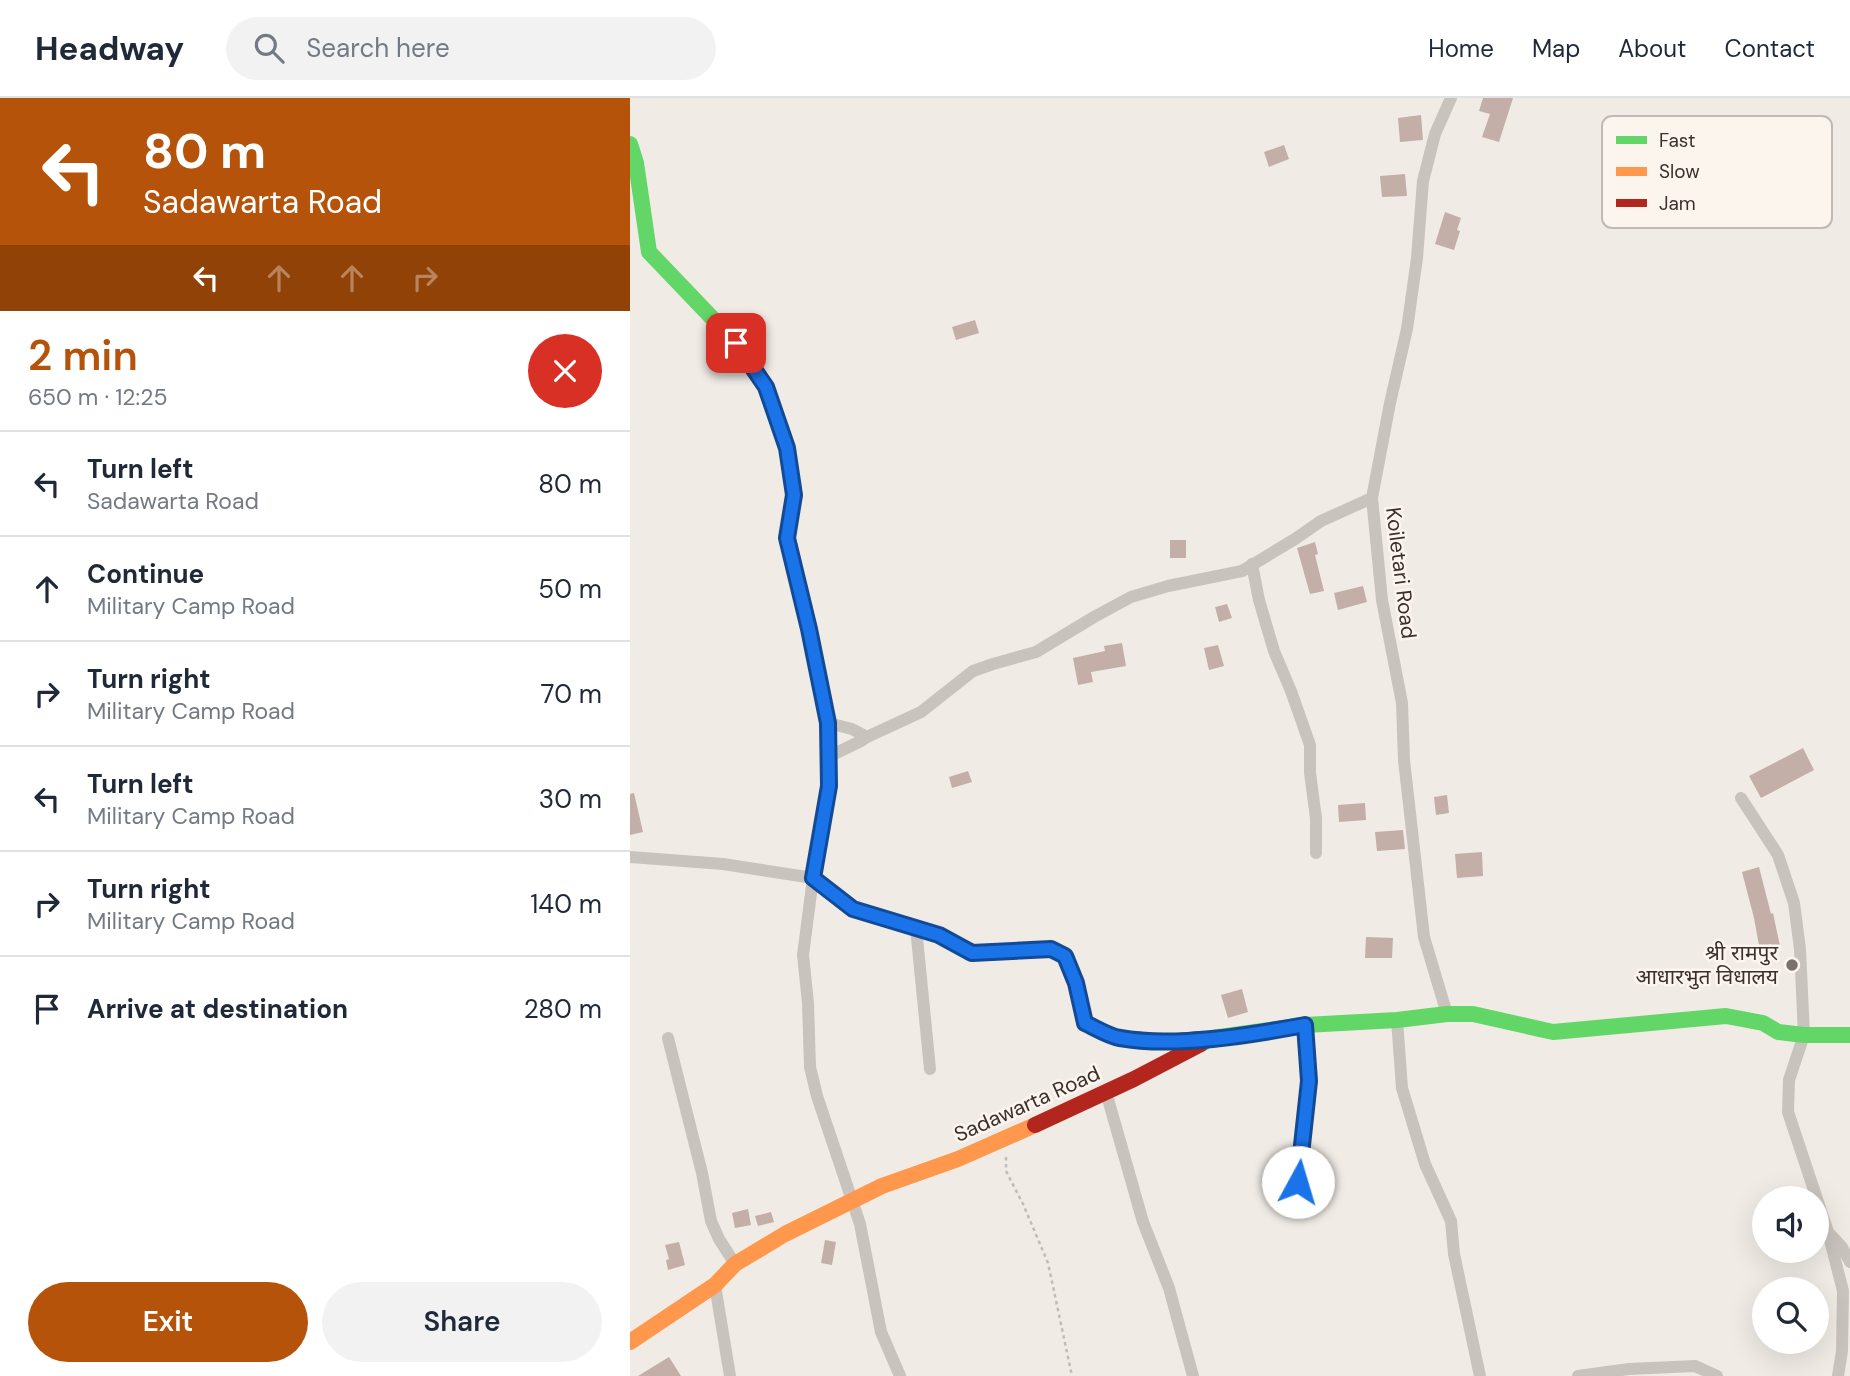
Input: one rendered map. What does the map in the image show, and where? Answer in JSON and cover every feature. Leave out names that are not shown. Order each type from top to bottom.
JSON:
[{"type":"street","name":"Koiletari Road","points":[[1447,1014],[1424,937],[1404,760],[1402,703],[1382,600],[1372,498],[1407,329],[1417,258],[1423,181],[1436,134],[1451,98]]},
{"type":"street","points":[[630,144],[636,163],[649,252],[736,343],[766,387],[787,448],[794,495],[787,538],[828,723],[829,786],[803,955],[810,1067],[817,1096],[860,1224],[881,1332],[901,1376]]},
{"type":"street","points":[[828,757],[921,712],[973,671],[1036,652],[1131,597],[1168,586],[1242,571],[1321,521],[1372,498]]},
{"type":"street","points":[[1252,564],[1274,651],[1310,745],[1316,853]]},
{"type":"street","points":[[828,723],[852,729],[867,737]]},
{"type":"street","points":[[1741,798],[1778,855],[1794,903],[1800,948],[1804,1035],[1789,1080],[1788,1112],[1813,1186]]},
{"type":"street","points":[[630,857],[723,864],[813,878],[853,909],[939,935],[972,953],[1051,949],[1065,956],[1076,983],[1085,1023],[1117,1038],[1169,1042],[1212,1038]]},
{"type":"street","points":[[916,928],[930,1069]]},
{"type":"street","name":"Sadawarta Road","points":[[630,1342],[715,1285],[735,1264],[785,1234],[882,1186],[1010,1137],[1212,1038],[1305,1025],[1397,1020],[1447,1014],[1473,1014],[1553,1032],[1726,1016],[1763,1023],[1778,1032],[1850,1035]]},
{"type":"street","points":[[1397,1020],[1402,1088],[1425,1164],[1451,1221],[1454,1254],[1480,1376]]},
{"type":"street","points":[[1298,1182],[1309,1081],[1305,1025]]},
{"type":"street","points":[[668,1038],[702,1173],[711,1221],[735,1264]]},
{"type":"street","points":[[1105,1092],[1143,1222],[1169,1288],[1193,1376]]},
{"type":"street","points":[[1829,1233],[1842,1247],[1850,1262]]},
{"type":"street","points":[[1829,1236],[1843,1292],[1842,1350],[1838,1376]]},
{"type":"street","points":[[715,1285],[730,1376]]},
{"type":"street","points":[[1578,1376],[1629,1368],[1695,1366],[1717,1376]]},
{"type":"path","points":[[1010,1137],[1006,1151],[1006,1171],[1048,1263],[1072,1376]]},
{"type":"building","points":[[1483,98],[1513,98],[1499,142],[1482,137],[1490,114],[1479,111]]},
{"type":"building","points":[[1421,115],[1423,140],[1400,142],[1398,118]]},
{"type":"building","points":[[1284,145],[1289,159],[1269,167],[1264,152]]},
{"type":"building","points":[[1405,174],[1407,196],[1382,197],[1380,176]]},
{"type":"building","points":[[1445,212],[1461,218],[1454,250],[1435,244]]},
{"type":"building","points":[[975,320],[979,333],[956,340],[952,327]]},
{"type":"building","points":[[1170,540],[1186,540],[1186,558],[1170,558]]},
{"type":"building","points":[[1315,542],[1318,554],[1315,555],[1324,591],[1310,594],[1297,548]]},
{"type":"building","points":[[1363,586],[1367,602],[1338,610],[1334,593]]},
{"type":"building","points":[[1227,604],[1232,618],[1219,622],[1215,607]]},
{"type":"building","points":[[1122,643],[1126,666],[1091,672],[1093,682],[1078,685],[1073,658],[1105,651],[1104,646]]},
{"type":"building","points":[[1218,645],[1224,666],[1209,670],[1204,648]]},
{"type":"building","points":[[1803,748],[1814,770],[1761,798],[1749,776]]},
{"type":"building","points":[[968,771],[972,782],[952,788],[949,777]]},
{"type":"building","points":[[634,793],[643,832],[630,835],[630,794]]},
{"type":"building","points":[[1447,795],[1449,813],[1436,815],[1434,797]]},
{"type":"building","points":[[1365,803],[1366,820],[1339,822],[1338,805]]},
{"type":"building","points":[[1403,830],[1405,849],[1377,851],[1375,832]]},
{"type":"building","points":[[1482,852],[1483,876],[1457,878],[1455,854]]},
{"type":"building","points":[[1759,867],[1780,946],[1760,951],[1742,872]]},
{"type":"building","points":[[1366,937],[1393,938],[1392,958],[1365,958]]},
{"type":"building","points":[[1242,989],[1248,1012],[1228,1018],[1221,995]]},
{"type":"building","points":[[748,1209],[751,1225],[735,1228],[732,1213]]},
{"type":"building","points":[[771,1212],[774,1222],[758,1226],[755,1216]]},
{"type":"building","points":[[825,1240],[836,1242],[832,1265],[821,1263]]},
{"type":"building","points":[[679,1242],[685,1265],[668,1270],[666,1260],[669,1259],[665,1245]]},
{"type":"building","points":[[669,1357],[681,1376],[638,1376]]},
{"type":"traffic: fast","points":[[630,144],[636,163],[649,252],[736,343],[766,387],[787,448],[794,495],[787,538],[809,629],[828,723],[828,735]]},
{"type":"traffic: fast","points":[[1201,1044],[1212,1038],[1305,1025],[1397,1020],[1447,1014],[1473,1014],[1553,1032],[1726,1016],[1763,1023],[1778,1032],[1850,1035]]},
{"type":"traffic: slow","points":[[828,735],[829,786],[813,878],[853,909],[939,935],[972,953],[1051,949],[1065,956],[1076,983],[1081,1006]]},
{"type":"traffic: slow","points":[[630,1342],[715,1285],[735,1264],[785,1234],[882,1186],[958,1159],[1035,1125]]},
{"type":"traffic: jam","points":[[1081,1006],[1085,1023],[1117,1038],[1169,1042],[1201,1039]]},
{"type":"traffic: jam","points":[[1035,1125],[1201,1044]]},
{"type":"place","name":"श्री रामपुर आधारभुत विधालय","points":[[1792,965]]},
{"type":"route","points":[[736,343],[766,387],[787,448],[794,495],[787,538],[828,723],[829,786],[813,878],[853,909],[939,935],[972,953],[1051,949],[1065,956],[1072,969],[1085,1023],[1117,1038],[1169,1042],[1305,1025],[1309,1081],[1298,1182]]}]
